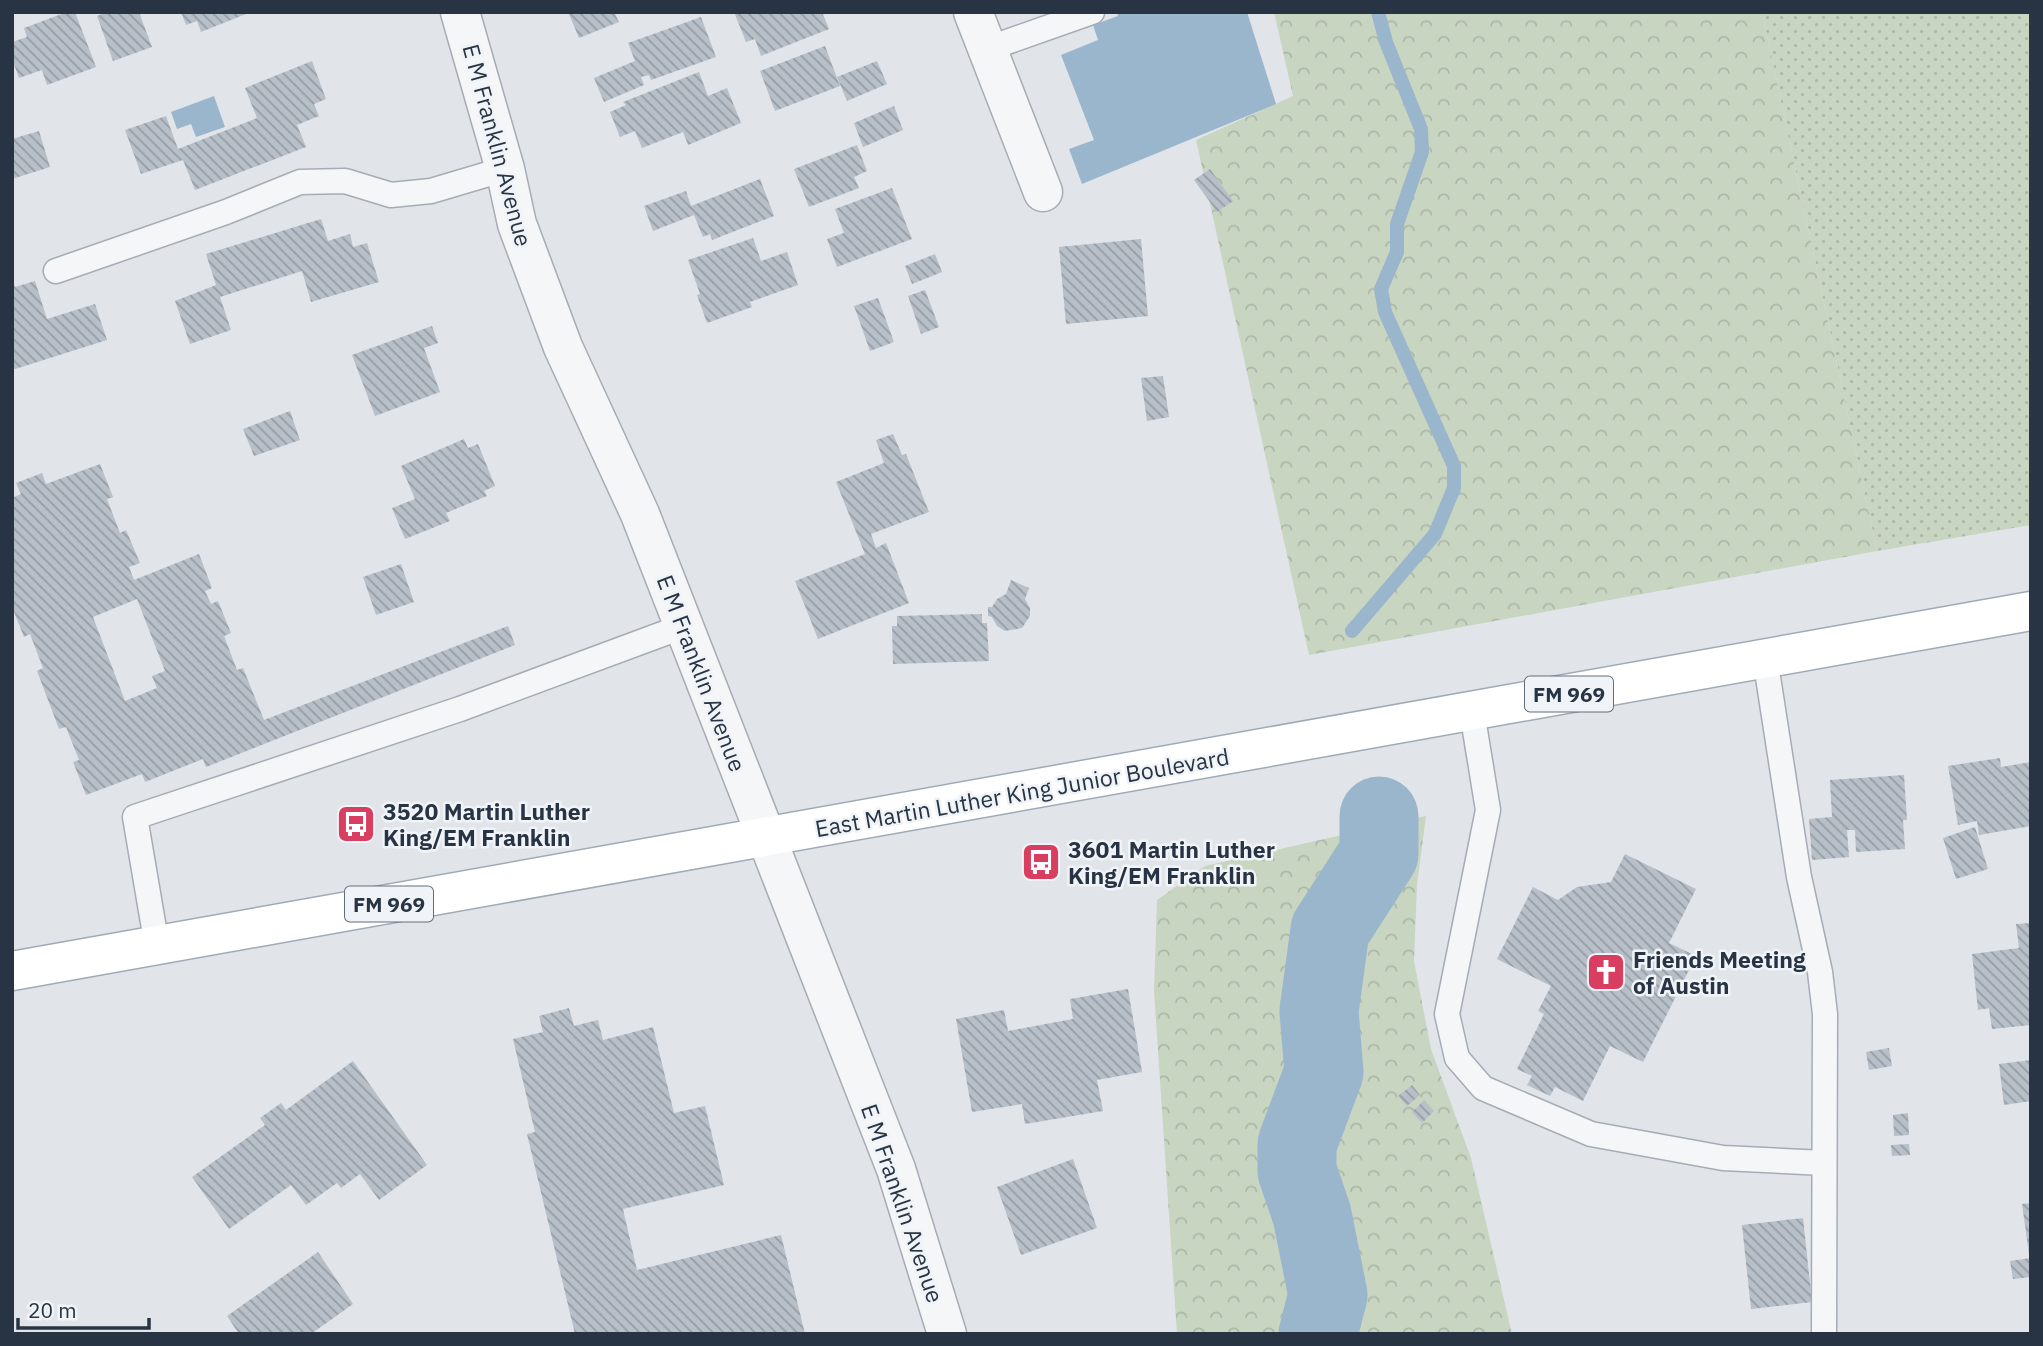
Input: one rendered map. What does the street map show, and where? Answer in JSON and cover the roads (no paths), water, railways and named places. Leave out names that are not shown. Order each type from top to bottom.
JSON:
[{"type":"main road","name":"East Martin Luther King Junior Boulevard","points":[[12,971],[2031,611]]},
{"type":"street","name":"E M Franklin Avenue","points":[[460,12],[505,169],[517,224],[564,347],[640,514],[896,1169],[947,1334]]},
{"type":"street","points":[[973,12],[1043,192]]},
{"type":"lane","points":[[987,49],[1092,12]]},
{"type":"lane","points":[[55,271],[214,217],[300,182],[345,181],[391,195],[431,191],[505,169]]},
{"type":"lane","points":[[157,946],[135,817],[460,709],[684,626]]},
{"type":"lane","points":[[1765,658],[1799,877],[1820,972],[1825,1014],[1824,1334]]},
{"type":"lane","points":[[1472,712],[1488,810],[1447,1014],[1457,1058],[1483,1088],[1591,1134],[1723,1158],[1824,1163]]},
{"type":"water","points":[[1117,12],[1247,12],[1276,104],[1082,184],[1069,149],[1094,140],[1061,55],[1098,40],[1093,25],[1118,16]]},
{"type":"water","points":[[214,96],[225,127],[196,137],[191,124],[177,129],[171,112]]},
{"type":"waterway","points":[[1352,631],[1435,534],[1454,488],[1454,466],[1385,312],[1381,289],[1397,252],[1397,224],[1422,152],[1421,129],[1386,42],[1378,12]]},
{"type":"waterway","points":[[1318,1334],[1328,1295],[1312,1215],[1297,1171],[1297,1144],[1324,1072],[1319,1011],[1330,930],[1379,854],[1379,816]]},
{"type":"place","name":"3520 Martin Luther King/EM Franklin","points":[[356,824]]},
{"type":"place","name":"3601 Martin Luther King/EM Franklin","points":[[1041,862]]},
{"type":"place","name":"Friends Meeting of Austin","points":[[1606,972]]}]
